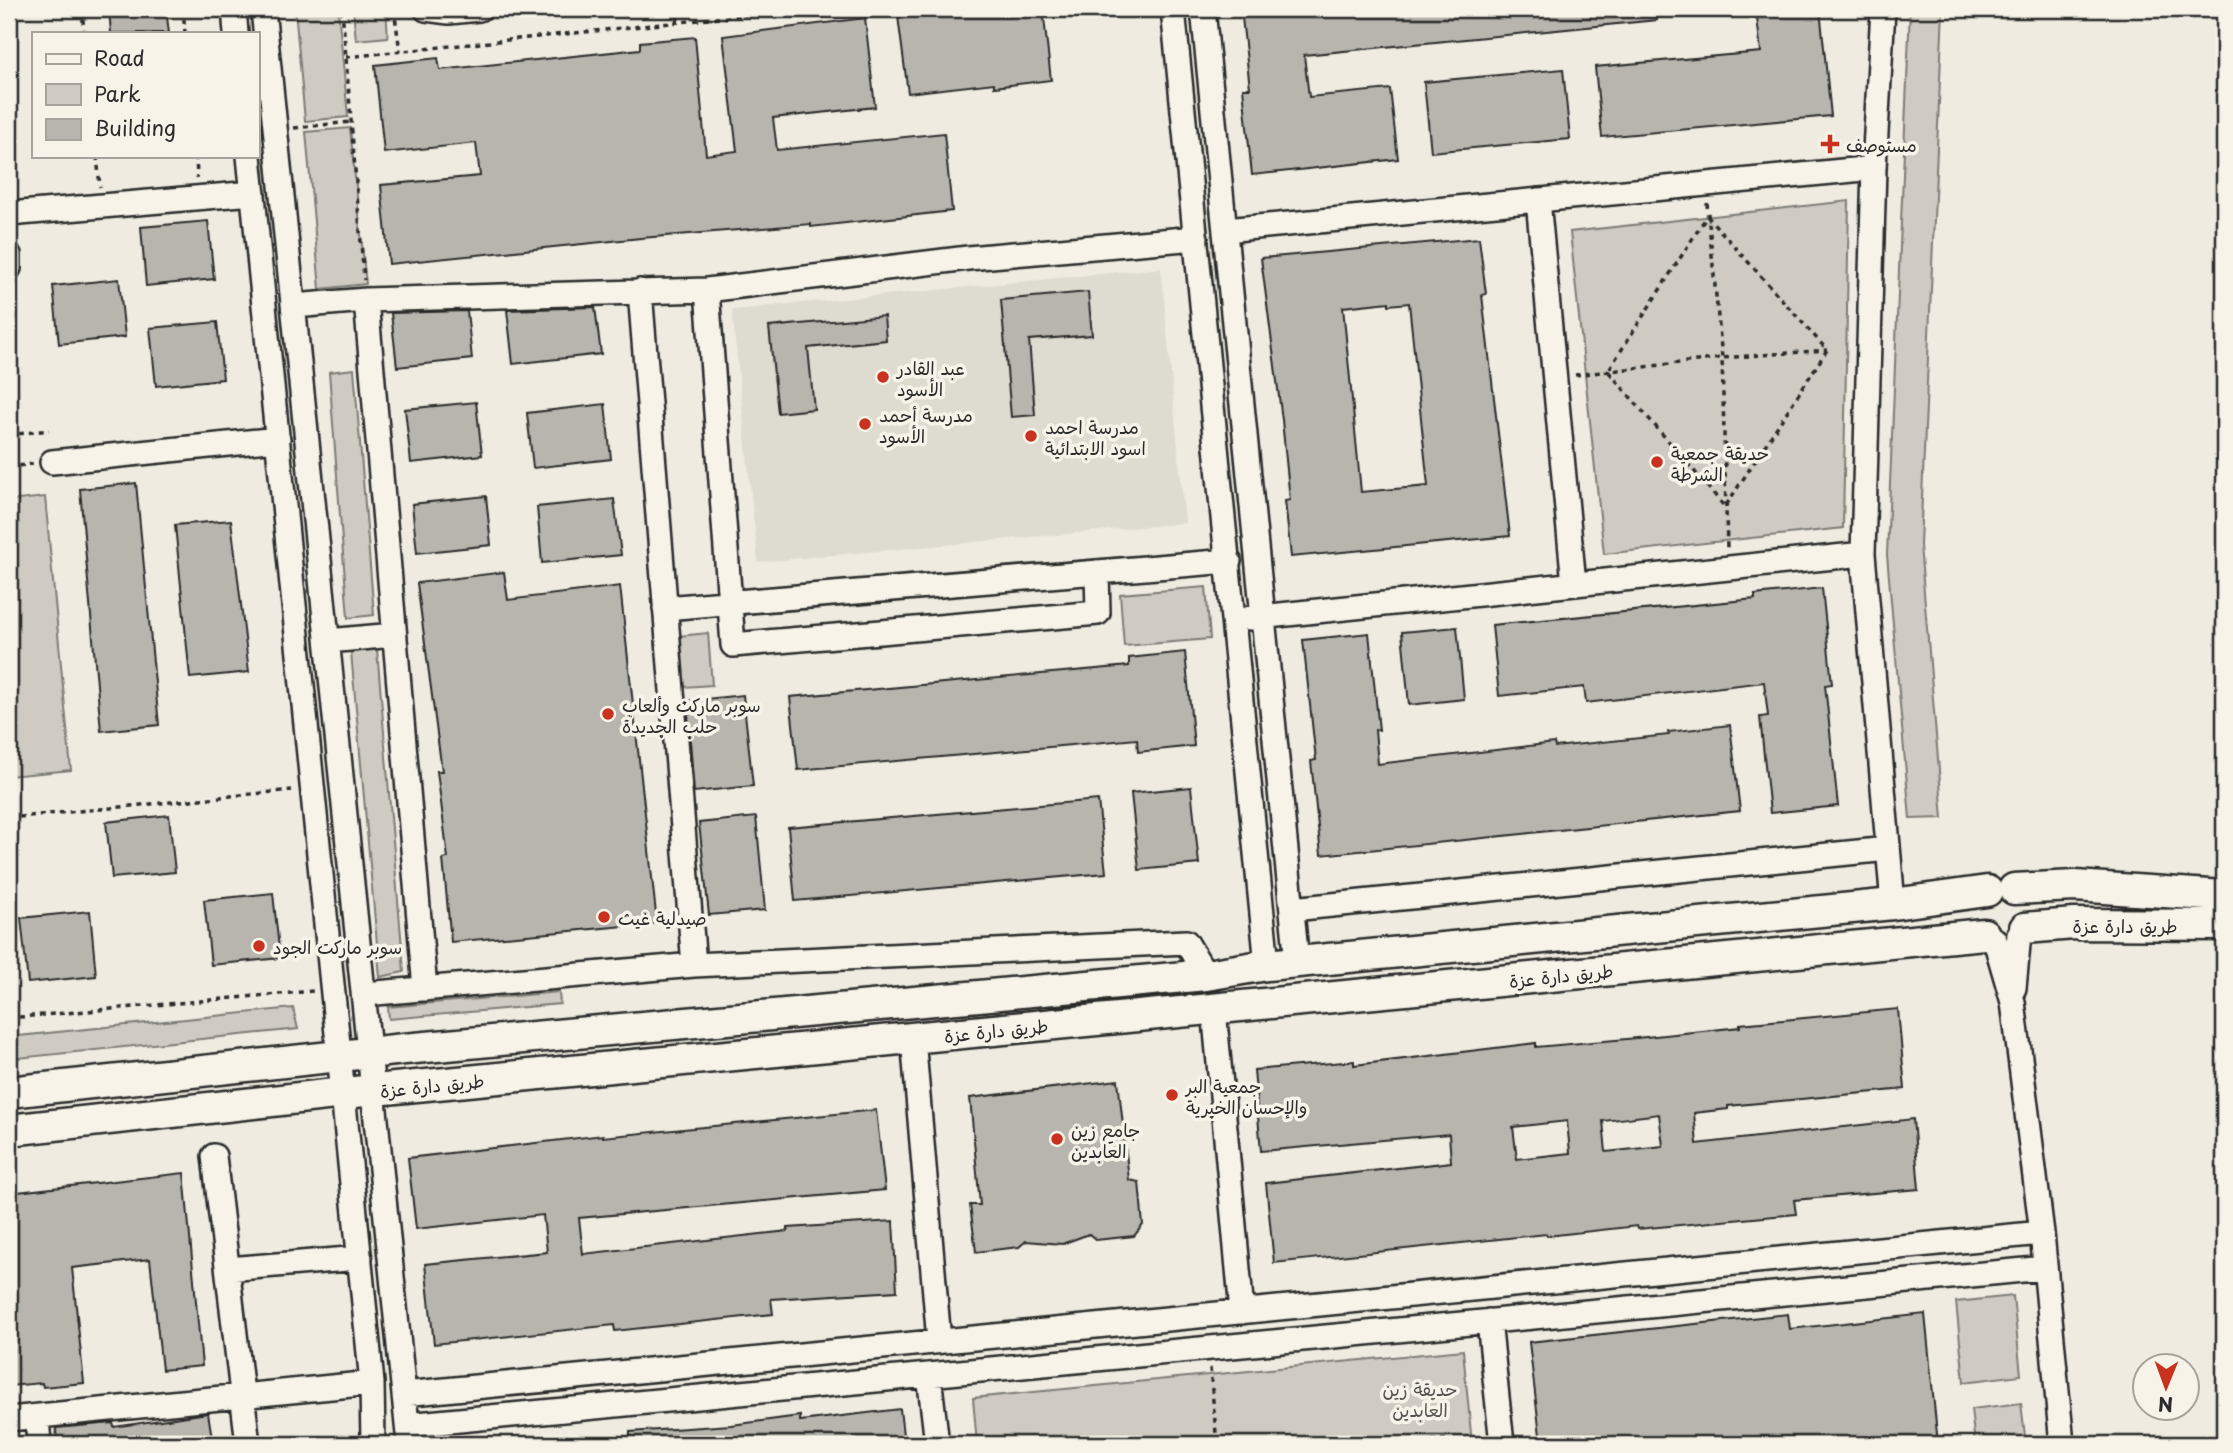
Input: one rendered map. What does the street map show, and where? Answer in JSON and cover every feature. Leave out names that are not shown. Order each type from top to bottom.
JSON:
[{"type":"main road","points":[[9,1092],[371,1052],[1206,975],[1267,965],[1893,904],[2000,890],[2075,886],[2224,896]]},
{"type":"main road","points":[[2000,890],[2026,902],[2029,911],[2006,934],[1975,915],[1976,905],[2000,890]]},
{"type":"main road","name":"طريق دارة عزة","points":[[9,1129],[344,1093],[2006,934],[2074,924],[2224,925]]},
{"type":"street","points":[[234,9],[236,32]]},
{"type":"street","points":[[263,9],[408,1435],[810,1387],[2045,1268]]},
{"type":"street","points":[[426,9],[449,12],[479,9]]},
{"type":"street","points":[[1173,9],[1267,965]]},
{"type":"street","points":[[1203,9],[1297,962]]},
{"type":"street","points":[[1883,9],[1874,168],[1863,554],[1893,904]]},
{"type":"street","points":[[249,158],[341,1055],[372,1384],[373,1444]]},
{"type":"street","points":[[1225,230],[1874,168]]},
{"type":"street","points":[[9,214],[253,193]]},
{"type":"street","points":[[1538,200],[1574,584]]},
{"type":"street","points":[[294,306],[366,300],[707,290],[968,258],[1196,238]]},
{"type":"street","points":[[9,255],[9,268]]},
{"type":"street","points":[[707,290],[733,645],[1098,613],[1097,572]]},
{"type":"street","points":[[640,291],[694,965]]},
{"type":"street","points":[[366,300],[425,989]]},
{"type":"street","points":[[52,462],[278,439]]},
{"type":"street","points":[[1234,620],[1863,554]]},
{"type":"street","points":[[665,608],[1229,561]]},
{"type":"street","points":[[328,641],[394,635]]},
{"type":"street","points":[[1292,909],[1888,849]]},
{"type":"street","points":[[2006,934],[2042,1233],[2062,1444]]},
{"type":"street","points":[[365,994],[694,965],[1186,942],[1206,975]]},
{"type":"street","points":[[1214,1009],[1242,1312]]},
{"type":"street","points":[[913,1038],[939,1341]]},
{"type":"street","points":[[214,1156],[248,1444]]},
{"type":"street","points":[[404,1394],[2042,1233]]},
{"type":"street","points":[[228,1269],[360,1258]]},
{"type":"street","points":[[1353,1301],[1356,1334]]},
{"type":"street","points":[[1489,1321],[1502,1444]]},
{"type":"street","points":[[1077,1328],[1081,1360]]},
{"type":"street","points":[[806,1354],[810,1387]]},
{"type":"street","points":[[929,1375],[937,1444]]},
{"type":"street","points":[[9,1419],[372,1384]]},
{"type":"street","points":[[37,1417],[40,1444]]},
{"type":"path","points":[[82,9],[84,32]]},
{"type":"path","points":[[183,9],[186,32]]},
{"type":"path","points":[[342,9],[366,300]]},
{"type":"path","points":[[394,9],[400,51]]},
{"type":"path","points":[[676,22],[682,9]]},
{"type":"path","points":[[738,9],[742,15]]},
{"type":"path","points":[[346,57],[804,9]]},
{"type":"path","points":[[294,128],[351,122]]},
{"type":"path","points":[[97,158],[102,206]]},
{"type":"path","points":[[1707,216],[1827,350]]},
{"type":"path","points":[[1707,216],[1722,358],[1727,540]]},
{"type":"path","points":[[1608,371],[1707,216]]},
{"type":"path","points":[[1585,374],[1722,358],[1827,350]]},
{"type":"path","points":[[1725,507],[1827,350]]},
{"type":"path","points":[[1608,371],[1725,507]]},
{"type":"path","points":[[9,435],[49,430]]},
{"type":"path","points":[[9,818],[313,788]]},
{"type":"path","points":[[9,1018],[334,989]]},
{"type":"path","points":[[1208,1348],[1217,1444]]},
{"type":"path","points":[[1391,1444],[1450,1438],[1450,1444]]},
{"type":"shaded area","points":[[1161,268],[1185,523],[758,562],[732,310]]},
{"type":"shaded area","points":[[614,1435],[615,1444],[502,1444]]},
{"type":"green space","points":[[295,9],[338,9],[348,117],[305,121]]},
{"type":"green space","points":[[353,9],[386,9],[388,37],[356,40]]},
{"type":"green space","points":[[1910,9],[1943,9],[1920,545],[1943,818],[1910,819],[1887,555]]},
{"type":"green space","points":[[350,128],[366,284],[320,289],[306,132]]},
{"type":"green space","points":[[1849,201],[1843,528],[1604,554],[1570,232]]},
{"type":"green space","points":[[354,369],[374,615],[348,618],[329,372]]},
{"type":"green space","points":[[45,497],[71,770],[9,776],[9,501]]},
{"type":"green space","points":[[1206,587],[1210,639],[1124,646],[1120,594]]},
{"type":"green space","points":[[708,633],[712,685],[684,687],[679,636]]},
{"type":"green space","points":[[377,649],[404,972],[380,977],[351,652]]},
{"type":"green space","points":[[559,992],[560,1004],[389,1019],[388,1007]]},
{"type":"green space","points":[[293,1008],[298,1029],[9,1059],[9,1037]]},
{"type":"green space","points":[[2013,1296],[2021,1375],[1964,1382],[1956,1302]]},
{"type":"green space","name":"حديقة زين العابدين","points":[[1463,1350],[1472,1444],[977,1444],[973,1398]]},
{"type":"green space","points":[[2021,1403],[2026,1444],[1975,1444],[1971,1409]]},
{"type":"building","points":[[109,9],[166,9],[169,32],[111,32]]},
{"type":"building","points":[[897,9],[1043,9],[1051,80],[994,87],[994,83],[908,93]]},
{"type":"building","points":[[1241,9],[1657,9],[1657,20],[1304,55],[1309,97],[1390,89],[1398,159],[1252,175],[1243,88],[1250,88]]},
{"type":"building","points":[[1756,9],[1820,9],[1831,116],[1602,137],[1595,67],[1761,52]]},
{"type":"building","points":[[865,18],[875,107],[773,118],[777,150],[944,133],[952,211],[811,227],[811,224],[641,238],[389,264],[381,185],[480,176],[476,143],[384,153],[375,65],[438,58],[440,70],[640,49],[640,42],[695,37],[706,155],[737,151],[723,36]]},
{"type":"building","points":[[1563,69],[1570,139],[1431,152],[1424,82]]},
{"type":"building","points":[[208,221],[214,279],[146,286],[141,227]]},
{"type":"building","points":[[1479,238],[1486,294],[1482,295],[1510,536],[1291,557],[1285,501],[1290,500],[1282,420],[1261,258]],"holes":[[[1389,302],[1389,305],[1409,303],[1428,486],[1361,492],[1343,307]]]},
{"type":"building","points":[[119,279],[125,337],[59,344],[53,286]]},
{"type":"building","points":[[1088,292],[1092,335],[1029,340],[1035,415],[1011,417],[1001,300]]},
{"type":"building","points":[[595,307],[601,354],[513,364],[507,310]]},
{"type":"building","points":[[467,311],[472,359],[397,367],[391,313]]},
{"type":"building","points":[[884,316],[886,340],[808,348],[814,409],[778,413],[769,327]]},
{"type":"building","points":[[217,322],[223,379],[156,386],[150,328]]},
{"type":"building","points":[[476,402],[482,455],[411,463],[405,409]]},
{"type":"building","points":[[605,404],[611,459],[533,468],[527,413]]},
{"type":"building","points":[[136,483],[159,725],[101,731],[80,489]]},
{"type":"building","points":[[486,496],[491,545],[417,553],[412,504]]},
{"type":"building","points":[[614,499],[621,555],[542,563],[537,507]]},
{"type":"building","points":[[231,520],[249,672],[190,678],[175,525]]},
{"type":"building","points":[[504,572],[508,600],[620,586],[657,923],[451,942],[443,859],[448,858],[437,771],[442,771],[417,583]]},
{"type":"building","points":[[1822,588],[1832,684],[1825,685],[1838,806],[1770,813],[1760,717],[1768,716],[1764,682],[1586,703],[1584,687],[1499,696],[1492,625],[1755,599],[1755,595]]},
{"type":"building","points":[[1457,627],[1464,699],[1409,705],[1402,632]]},
{"type":"building","points":[[1369,633],[1379,730],[1375,730],[1378,764],[1554,743],[1555,747],[1669,735],[1668,732],[1730,725],[1740,811],[1321,855],[1311,761],[1316,760],[1303,640]]},
{"type":"building","points":[[1185,652],[1194,746],[1138,752],[1137,739],[798,770],[790,697],[1129,666],[1129,658]]},
{"type":"building","points":[[743,695],[753,786],[694,792],[687,701]]},
{"type":"building","points":[[1191,787],[1199,864],[1139,870],[1131,793]]},
{"type":"building","points":[[1098,800],[1106,873],[795,901],[788,827]]},
{"type":"building","points":[[169,815],[175,872],[112,878],[106,822]]},
{"type":"building","points":[[756,817],[765,910],[709,915],[699,823]]},
{"type":"building","points":[[273,893],[280,958],[211,965],[204,900]]},
{"type":"building","points":[[90,911],[96,976],[28,983],[21,918]]},
{"type":"building","points":[[1898,1009],[1905,1089],[1728,1106],[1728,1109],[1694,1113],[1697,1144],[1913,1119],[1919,1189],[1794,1200],[1796,1214],[1638,1229],[1637,1226],[1546,1234],[1274,1263],[1266,1183],[1451,1162],[1449,1134],[1261,1151],[1254,1070],[1354,1061],[1354,1065],[1536,1043],[1536,1047],[1740,1027],[1740,1024]],"holes":[[[1659,1114],[1663,1146],[1606,1152],[1603,1121]],[[1567,1121],[1570,1153],[1517,1159],[1513,1127]]]},
{"type":"building","points":[[1118,1080],[1129,1180],[1139,1182],[1143,1225],[1134,1236],[1096,1240],[1089,1234],[1062,1244],[1026,1241],[1019,1247],[976,1252],[970,1205],[980,1205],[970,1098]]},
{"type":"building","points":[[876,1110],[885,1190],[579,1218],[583,1254],[788,1231],[788,1228],[893,1221],[897,1291],[771,1299],[773,1314],[615,1331],[614,1325],[434,1344],[425,1264],[547,1252],[543,1215],[416,1229],[408,1158],[603,1135]]},
{"type":"building","points":[[184,1173],[202,1366],[162,1370],[150,1259],[72,1268],[84,1383],[43,1387],[42,1383],[9,1386],[9,1193]]},
{"type":"building","points":[[1788,1314],[1790,1329],[1925,1314],[1938,1444],[1541,1444],[1529,1342]]},
{"type":"building","points":[[900,1409],[904,1444],[630,1444],[630,1432],[731,1425],[800,1416],[800,1421]]},
{"type":"building","points":[[208,1413],[213,1444],[57,1444],[56,1428],[113,1423],[114,1427]]},
{"type":"place","name":"مستوصف","points":[[1830,144]]},
{"type":"place","name":"عبد القادر الأسود","points":[[883,377]]},
{"type":"place","name":"مدرسة أحمد الأسود","points":[[865,424]]},
{"type":"place","name":"مدرسة احمد اسود الابتدائية","points":[[1031,436]]},
{"type":"place","name":"حديقة جمعية الشرطة","points":[[1657,462]]},
{"type":"place","name":"سوبر ماركت وألعاب حلب الجديدة","points":[[608,714]]},
{"type":"place","name":"صيدلية غيث","points":[[604,917]]},
{"type":"place","name":"سوبر ماركت الجود","points":[[259,946]]},
{"type":"place","name":"جمعية البر والإحسان الخيرية","points":[[1172,1095]]},
{"type":"place","name":"جامع زين العابدين","points":[[1057,1139]]}]
